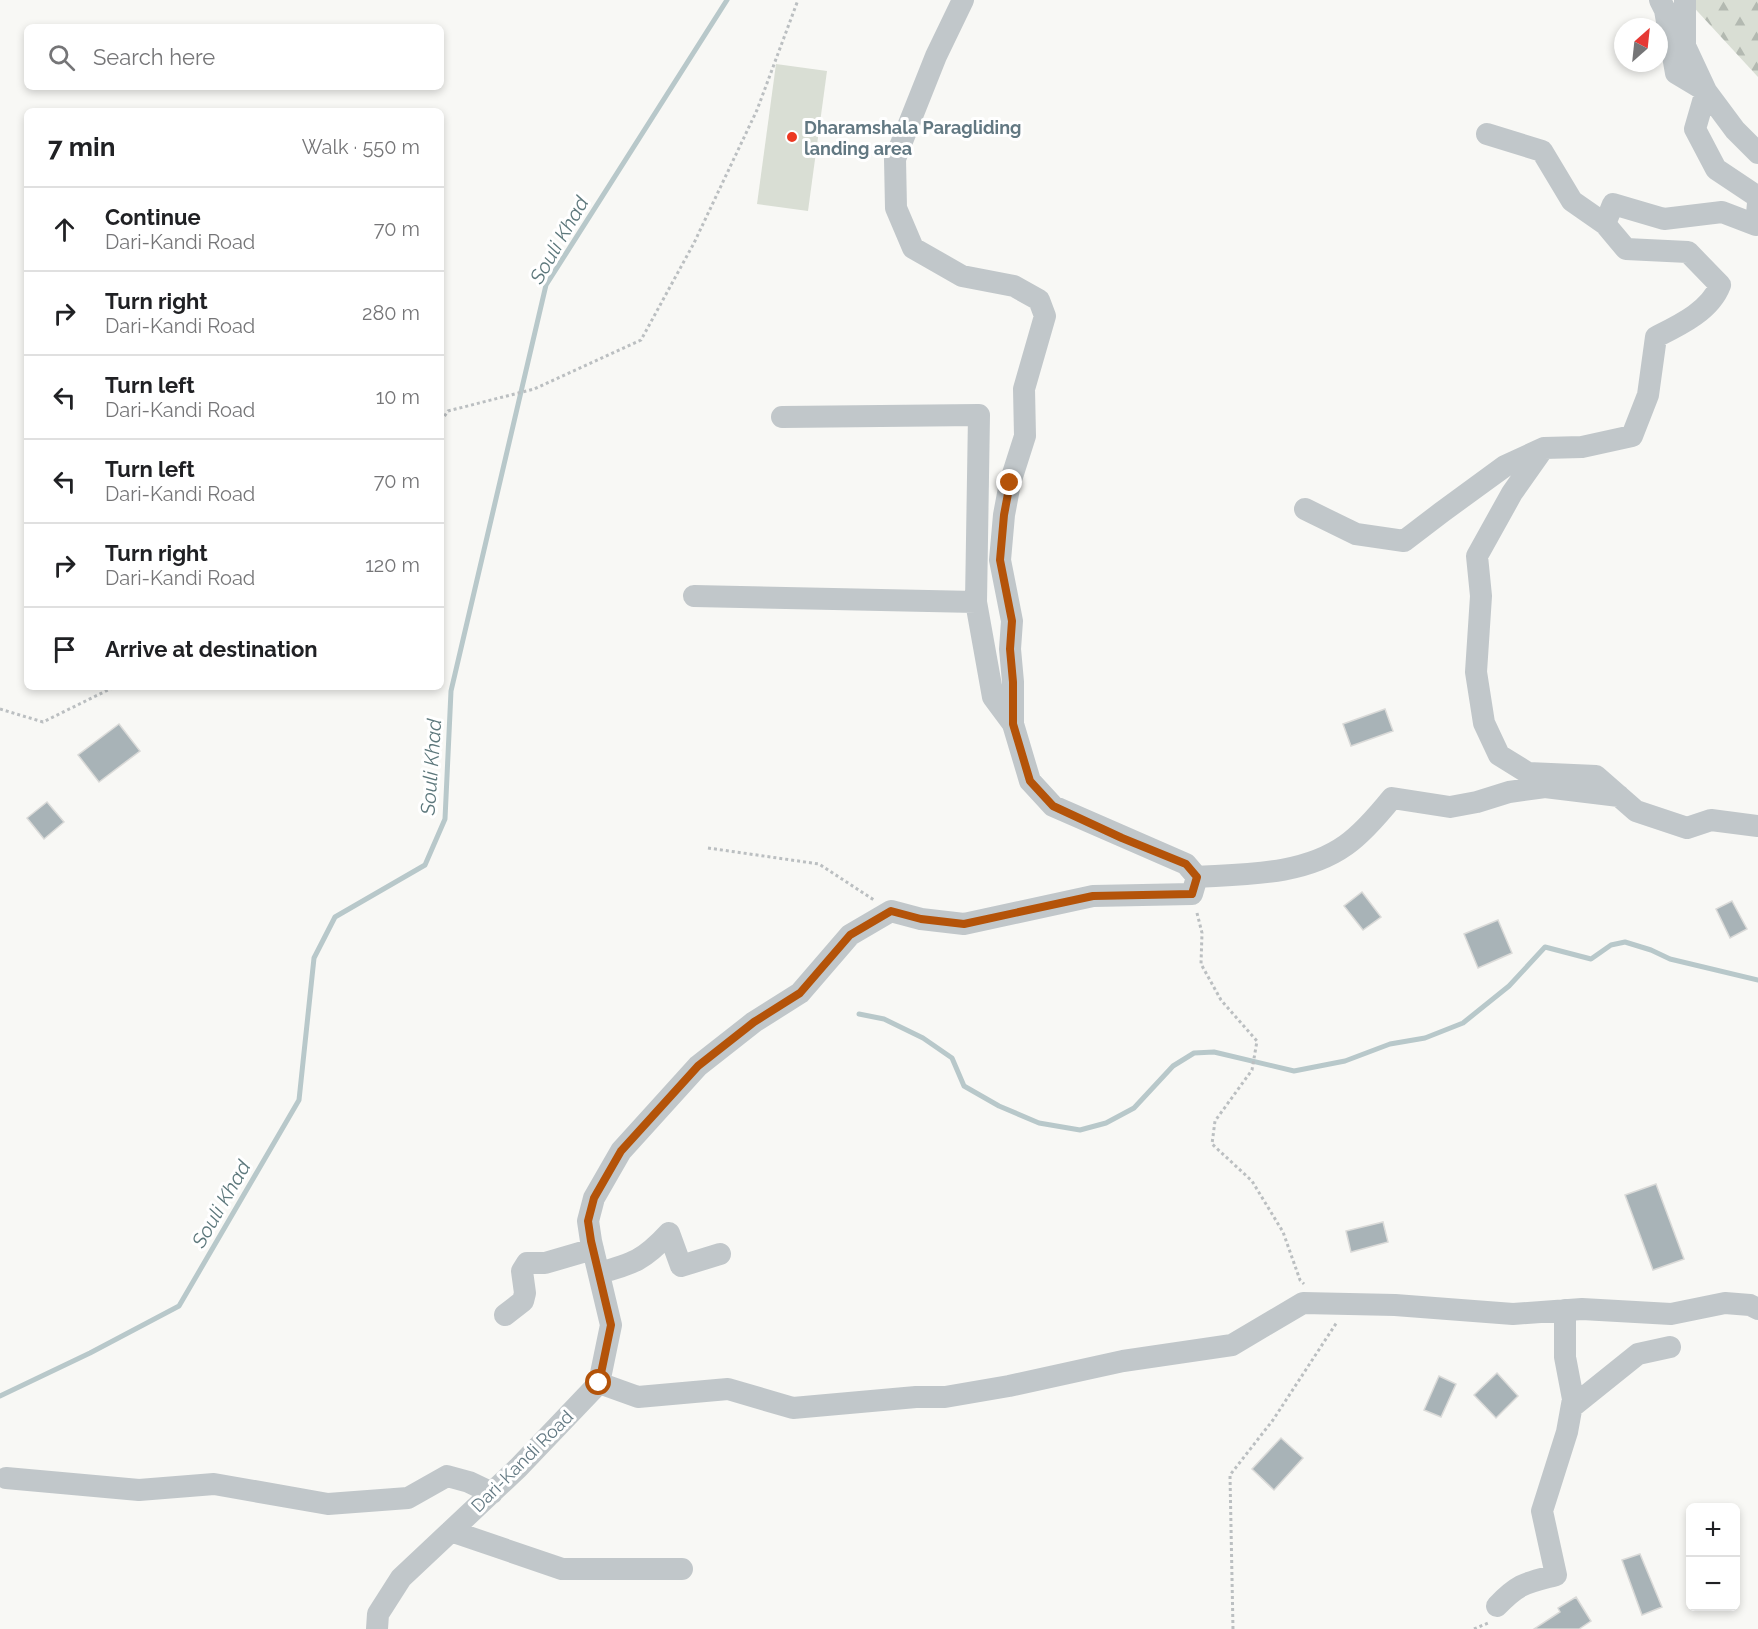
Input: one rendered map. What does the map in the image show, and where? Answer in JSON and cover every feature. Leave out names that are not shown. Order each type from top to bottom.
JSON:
[{"type":"street","points":[[963,0],[936,56],[896,159],[896,208],[913,248],[962,276],[1014,286],[1039,300],[1045,316],[1024,389],[1025,436],[1010,483],[1004,515],[1000,560],[1012,621],[1010,649],[1013,724],[1030,781],[1053,806],[1186,864],[1197,877]]},
{"type":"street","points":[[1660,0],[1665,10],[1676,73],[1706,91]]},
{"type":"street","points":[[1685,0],[1685,46],[1706,91],[1735,130],[1758,153]]},
{"type":"street","points":[[1706,91],[1695,129],[1716,169],[1758,197]]},
{"type":"street","points":[[1305,509],[1356,534],[1404,542],[1505,466],[1544,448],[1582,447],[1632,436],[1648,395],[1656,337],[1686,321],[1715,298],[1720,285],[1688,252],[1626,249],[1605,224],[1572,201],[1542,151],[1487,134]]},
{"type":"street","points":[[1605,224],[1613,204],[1664,219],[1722,212],[1756,225],[1758,203]]},
{"type":"street","points":[[782,417],[979,415],[976,602],[993,697],[1013,724]]},
{"type":"street","points":[[1544,448],[1512,493],[1477,556],[1481,596],[1476,672],[1484,723],[1499,755],[1528,772],[1596,776],[1636,811],[1688,828],[1711,820],[1758,826]]},
{"type":"street","points":[[694,596],[976,602]]},
{"type":"street","points":[[1197,877],[1280,870],[1316,862],[1347,845],[1392,798],[1450,807],[1477,802],[1509,792],[1545,787],[1619,796]]},
{"type":"street","points":[[1197,877],[1192,894],[1093,896],[964,924],[921,919],[891,911],[850,935],[800,993],[754,1022],[698,1066],[621,1151],[594,1198],[588,1221],[611,1325],[599,1383],[638,1397],[729,1389],[793,1408],[916,1397],[945,1397],[1009,1386],[1123,1361],[1232,1345],[1303,1303],[1395,1305],[1513,1314],[1582,1309],[1671,1314],[1725,1303],[1750,1305],[1758,1309]]},
{"type":"street","points":[[599,1274],[633,1264],[655,1248],[669,1233],[681,1266],[720,1254]]},
{"type":"street","points":[[505,1315],[523,1301],[525,1293],[522,1271],[527,1263],[545,1263],[593,1249]]},
{"type":"street","points":[[1497,1606],[1523,1584],[1556,1575],[1542,1511],[1567,1432],[1573,1399],[1565,1358],[1565,1310]]},
{"type":"street","points":[[1572,1407],[1638,1354],[1670,1347]]},
{"type":"street","name":"Dari-Kandi Road","points":[[377,1629],[378,1614],[401,1578],[492,1493],[560,1426],[599,1383]]},
{"type":"street","points":[[6,1478],[139,1490],[214,1484],[328,1504],[408,1498],[447,1476],[469,1482],[492,1493]]},
{"type":"street","points":[[451,1531],[562,1569],[682,1569]]},
{"type":"path","points":[[444,417],[448,411],[534,389],[641,340],[694,243],[757,110],[798,0]]},
{"type":"path","points":[[0,709],[43,722],[108,690]]},
{"type":"path","points":[[708,848],[819,864],[891,911]]},
{"type":"path","points":[[1202,933],[1200,964],[1221,1000],[1257,1041],[1252,1070]]},
{"type":"green space","points":[[1687,0],[1758,0],[1758,77]]},
{"type":"green space","name":"Dharamshala Paragliding landing area","points":[[776,64],[827,71],[808,211],[757,204]]},
{"type":"building","points":[[1385,709],[1393,731],[1351,746],[1343,724]]},
{"type":"building","points":[[119,724],[140,751],[99,782],[78,755]]},
{"type":"building","points":[[47,802],[64,822],[44,839],[27,818]]},
{"type":"building","points":[[1362,892],[1381,917],[1363,930],[1344,906]]},
{"type":"building","points":[[1732,901],[1747,929],[1730,938],[1716,909]]},
{"type":"building","points":[[1498,920],[1512,953],[1478,968],[1464,934]]},
{"type":"building","points":[[1656,1184],[1684,1259],[1653,1270],[1625,1195]]},
{"type":"building","points":[[1383,1222],[1388,1242],[1351,1252],[1346,1231]]},
{"type":"building","points":[[1497,1373],[1518,1396],[1496,1418],[1474,1395]]},
{"type":"building","points":[[1439,1376],[1456,1384],[1441,1417],[1424,1410]]},
{"type":"building","points":[[1281,1438],[1303,1458],[1274,1490],[1252,1469]]},
{"type":"building","points":[[1640,1554],[1662,1607],[1642,1615],[1622,1560]]},
{"type":"building","points":[[1576,1597],[1591,1621],[1579,1629],[1534,1629],[1560,1612],[1558,1608]]},
{"type":"waterway","name":"Souli Khad","points":[[0,1396],[90,1353],[179,1306],[299,1100],[314,958],[335,917],[425,865],[445,819],[451,691],[546,285],[727,0]]},
{"type":"waterway","points":[[859,1014],[884,1019],[923,1038],[952,1058],[964,1086],[999,1106],[1039,1123],[1080,1130],[1106,1123],[1134,1108],[1173,1066],[1194,1053],[1214,1052],[1294,1071],[1345,1061],[1390,1044],[1425,1038],[1463,1023],[1509,986],[1545,947],[1591,959],[1611,945],[1625,942],[1670,959],[1758,980]]},
{"type":"place","name":"Dharamshala Paragliding landing area","points":[[792,137]]},
{"type":"route","points":[[599,1383],[611,1325],[588,1221],[594,1198],[621,1151],[698,1066],[754,1022],[800,993],[850,935],[891,911],[921,919],[964,924],[1093,896],[1192,894],[1197,877],[1186,864],[1053,806],[1030,781],[1013,724],[1010,649],[1012,621],[1000,560],[1004,515],[1010,483]]}]
